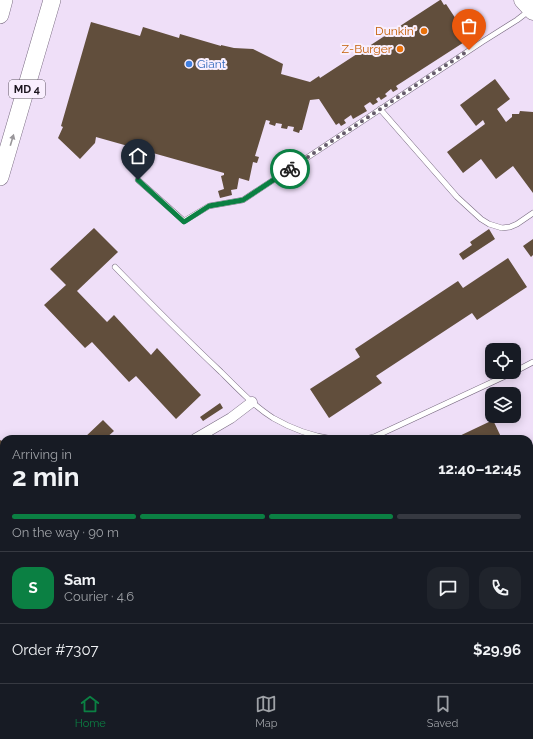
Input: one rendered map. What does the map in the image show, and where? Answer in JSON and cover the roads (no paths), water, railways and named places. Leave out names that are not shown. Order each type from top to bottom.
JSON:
[{"type":"highway","points":[[0,15],[4,0]]},
{"type":"highway","name":"MD 4","points":[[0,177],[52,0]]},
{"type":"street","points":[[202,435],[231,418],[252,402]]},
{"type":"lane","points":[[138,180],[184,222],[209,206],[243,200],[517,20],[529,7]]},
{"type":"lane","points":[[380,109],[457,197],[481,219],[489,224],[502,228],[517,224],[533,214]]},
{"type":"lane","points":[[115,267],[164,317],[252,402],[272,417],[290,427],[314,435]]},
{"type":"lane","points":[[521,368],[533,362]]},
{"type":"lane","points":[[378,435],[499,379]]},
{"type":"place","name":"Dunkin'","points":[[424,31]]},
{"type":"place","name":"Z-Burger","points":[[400,49]]},
{"type":"place","name":"Giant","points":[[189,64]]}]
